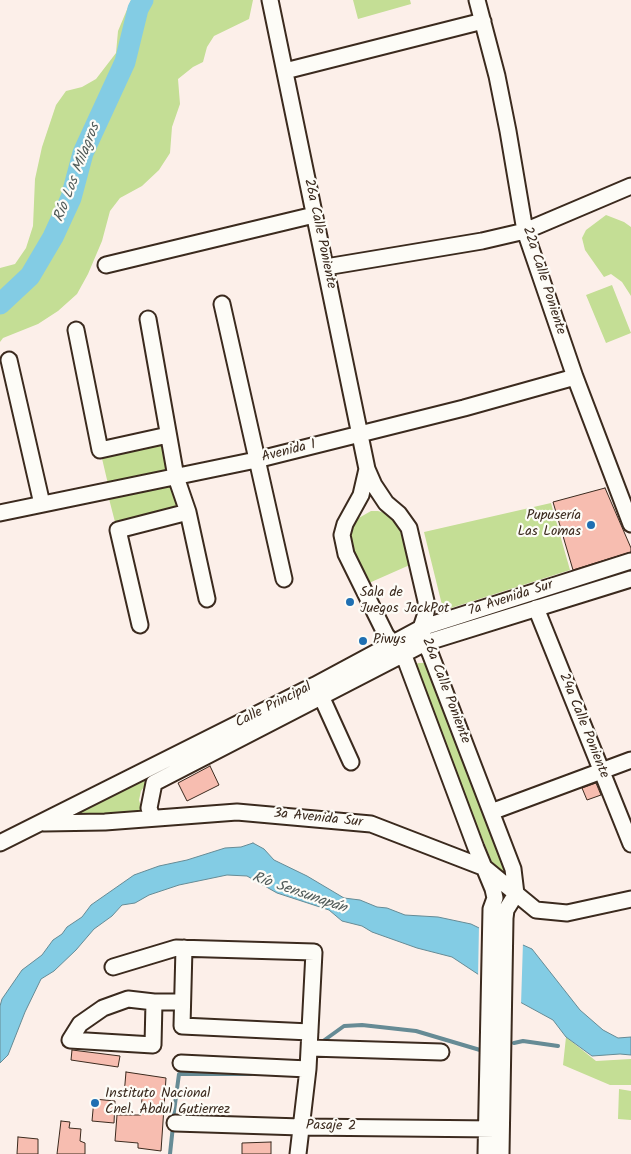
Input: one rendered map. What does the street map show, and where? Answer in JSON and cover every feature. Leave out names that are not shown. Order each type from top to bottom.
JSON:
[{"type":"street","name":"26a Calle Poniente","points":[[270,0],[367,469],[386,503],[399,514],[409,528],[426,601],[423,636],[513,869],[516,894]]},
{"type":"street","name":"22a Calle Poniente","points":[[477,0],[508,131],[525,231],[575,376],[631,524]]},
{"type":"street","points":[[285,71],[483,21]]},
{"type":"street","points":[[326,267],[482,241],[525,231],[631,186]]},
{"type":"street","points":[[106,265],[314,214]]},
{"type":"street","points":[[222,304],[284,579]]},
{"type":"street","points":[[148,319],[176,477],[188,512],[207,599]]},
{"type":"street","points":[[76,330],[100,450],[168,435]]},
{"type":"street","points":[[9,360],[42,504]]},
{"type":"street","name":"Avenida 1","points":[[0,513],[256,460],[464,408],[575,376]]},
{"type":"street","name":"26a Calle Poniente","points":[[367,469],[361,495],[349,516],[342,535],[346,554],[381,626],[386,635],[399,649]]},
{"type":"street","points":[[349,516],[367,504],[386,503]]},
{"type":"street","points":[[140,625],[118,530],[188,512]]},
{"type":"street","name":"7a Avenida Sur","points":[[399,649],[423,636],[631,561]]},
{"type":"street","name":"7a Avenida Sur","points":[[423,636],[536,608],[631,579]]},
{"type":"street","name":"24a Calle Poniente","points":[[536,608],[631,844]]},
{"type":"street","points":[[399,649],[493,888],[496,1029],[494,1129],[500,1154]]},
{"type":"street","name":"Calle Principal","points":[[154,782],[321,696],[399,649]]},
{"type":"street","name":"Calle Principal","points":[[0,843],[139,773],[399,649]]},
{"type":"street","points":[[321,696],[351,762]]},
{"type":"street","points":[[491,812],[631,760]]},
{"type":"street","points":[[139,773],[154,782],[149,808],[155,818]]},
{"type":"street","name":"3a Avenida Sur","points":[[40,823],[105,822],[237,812],[371,824],[485,868],[536,910],[557,913],[574,912],[631,899]]},
{"type":"street","points":[[496,1029],[506,910],[516,894]]},
{"type":"street","points":[[112,968],[176,948],[314,952],[308,1069],[298,1154]]},
{"type":"street","points":[[184,948],[182,1026],[441,1052]]},
{"type":"street","points":[[154,1002],[154,1045],[70,1040],[80,1024],[103,1008],[128,999],[154,1002],[182,1002]]},
{"type":"street","points":[[181,1063],[308,1069]]},
{"type":"street","name":"Pasaje 2","points":[[175,1122],[301,1127],[494,1129]]},
{"type":"street","points":[[486,1154],[494,1129]]},
{"type":"green space","points":[[131,0],[253,0],[249,19],[214,36],[207,47],[203,62],[178,79],[180,104],[172,127],[170,153],[159,170],[142,186],[120,198],[110,211],[102,241],[77,294],[58,311],[38,324],[3,338],[0,342],[0,268],[15,264],[26,248],[33,226],[35,179],[42,147],[56,105],[66,91],[82,87],[96,79],[116,53],[118,31]]},
{"type":"green space","points":[[353,0],[410,0],[411,4],[358,19]]},
{"type":"green space","points":[[606,215],[631,227],[631,296],[622,282],[611,274],[604,277],[585,250],[582,238],[586,230]]},
{"type":"green space","points":[[612,285],[631,333],[606,343],[586,295]]},
{"type":"green space","points":[[168,435],[174,469],[108,484],[100,450]]},
{"type":"green space","points":[[176,477],[186,506],[115,522],[107,491]]},
{"type":"green space","points":[[551,503],[570,570],[451,608],[442,605],[424,532]]},
{"type":"green space","points":[[371,511],[388,514],[400,528],[405,538],[412,564],[369,583],[353,554],[348,533],[357,519]]},
{"type":"green space","points":[[424,663],[427,667],[508,869],[507,877],[497,874],[414,673],[415,664]]},
{"type":"green space","points":[[137,777],[147,783],[141,791],[139,800],[140,813],[72,816],[72,812]]},
{"type":"green space","points":[[566,1037],[596,1061],[631,1059],[631,1085],[610,1085],[563,1065]]},
{"type":"green space","points":[[619,1089],[631,1091],[631,1120],[618,1119]]},
{"type":"water","name":"Río Sensunapán","points":[[253,843],[264,849],[274,860],[307,876],[344,898],[360,900],[405,915],[438,917],[471,924],[518,947],[523,945],[532,949],[580,1010],[603,1030],[618,1038],[631,1037],[631,1055],[592,1056],[566,1037],[553,1020],[520,1002],[452,957],[417,948],[372,932],[362,926],[342,921],[329,910],[277,893],[247,876],[227,875],[179,885],[149,895],[135,903],[122,905],[112,916],[94,929],[54,971],[41,979],[25,1012],[8,1055],[0,1063],[0,1006],[2,999],[22,970],[42,955],[53,940],[82,917],[91,905],[134,875],[159,866],[187,860],[225,848],[241,847]]},
{"type":"pier","points":[[479,925],[518,944],[523,942],[521,1005],[478,979]]},
{"type":"building","name":"Pupusería Las Lomas","points":[[605,488],[631,548],[631,552],[573,570],[553,502]]},
{"type":"building","points":[[210,766],[219,785],[187,801],[178,783]]},
{"type":"building","points":[[596,783],[601,795],[587,800],[582,788]]},
{"type":"building","points":[[72,1050],[120,1056],[118,1067],[71,1060]]},
{"type":"building","points":[[126,1072],[166,1078],[161,1151],[138,1148],[138,1143],[115,1141],[117,1115],[141,1115],[142,1097],[124,1095]]},
{"type":"building","points":[[94,1099],[115,1101],[114,1123],[92,1121]]},
{"type":"building","points":[[61,1121],[70,1122],[69,1128],[81,1129],[80,1141],[85,1143],[85,1154],[57,1154]]},
{"type":"building","points":[[18,1137],[38,1139],[38,1154],[17,1154]]},
{"type":"building","points":[[271,1142],[271,1154],[242,1154],[242,1143]]},
{"type":"waterway","name":"Río Los Milagros","points":[[0,304],[30,276],[53,237],[71,198],[83,153],[125,62],[138,9],[143,0]]},
{"type":"waterway","points":[[319,1044],[344,1026],[362,1025],[416,1031],[480,1050]]},
{"type":"waterway","points":[[514,1043],[523,1041],[558,1046]]},
{"type":"waterway","points":[[173,1119],[179,1074],[251,1074]]},
{"type":"waterway","points":[[170,1154],[173,1126]]},
{"type":"place","name":"Pupusería Las Lomas","points":[[591,525]]},
{"type":"place","name":"Sala de Juegos JackPot","points":[[350,602]]},
{"type":"place","name":"Piwys","points":[[363,641]]},
{"type":"place","name":"Instituto Nacional Cnel. Abdul Gutierrez","points":[[95,1103]]}]
